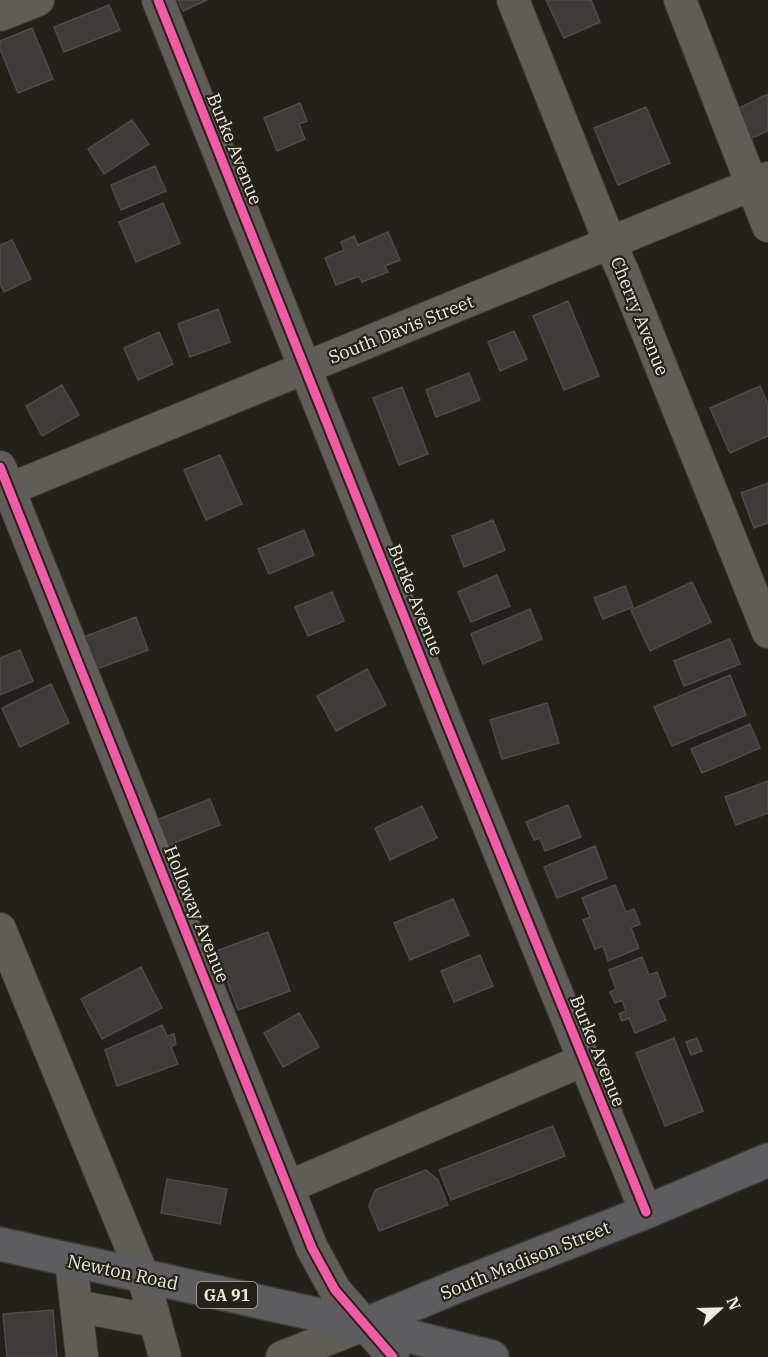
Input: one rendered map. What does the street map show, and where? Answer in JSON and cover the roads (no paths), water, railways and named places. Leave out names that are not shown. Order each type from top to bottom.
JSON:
[{"type":"main road","name":"South Madison Street","points":[[364,1325],[768,1160]]},
{"type":"main road","name":"Newton Road","points":[[0,1244],[364,1325],[492,1357]]},
{"type":"street","points":[[0,15],[38,0]]},
{"type":"street","name":"Burke Avenue","points":[[158,0],[645,1212]]},
{"type":"street","name":"Cherry Avenue","points":[[513,0],[768,632]]},
{"type":"street","points":[[680,0],[760,182],[768,225]]},
{"type":"street","name":"South Davis Street","points":[[3,483],[305,368],[760,182]]},
{"type":"street","name":"Holloway Avenue","points":[[3,483],[312,1248],[335,1290],[393,1357]]},
{"type":"street","points":[[0,929],[143,1276],[165,1357]]},
{"type":"street","points":[[288,1187],[584,1060]]},
{"type":"street","points":[[71,1261],[82,1357]]},
{"type":"street","points":[[76,1306],[155,1321]]},
{"type":"street","name":"South Madison Street","points":[[282,1357],[364,1325]]}]
